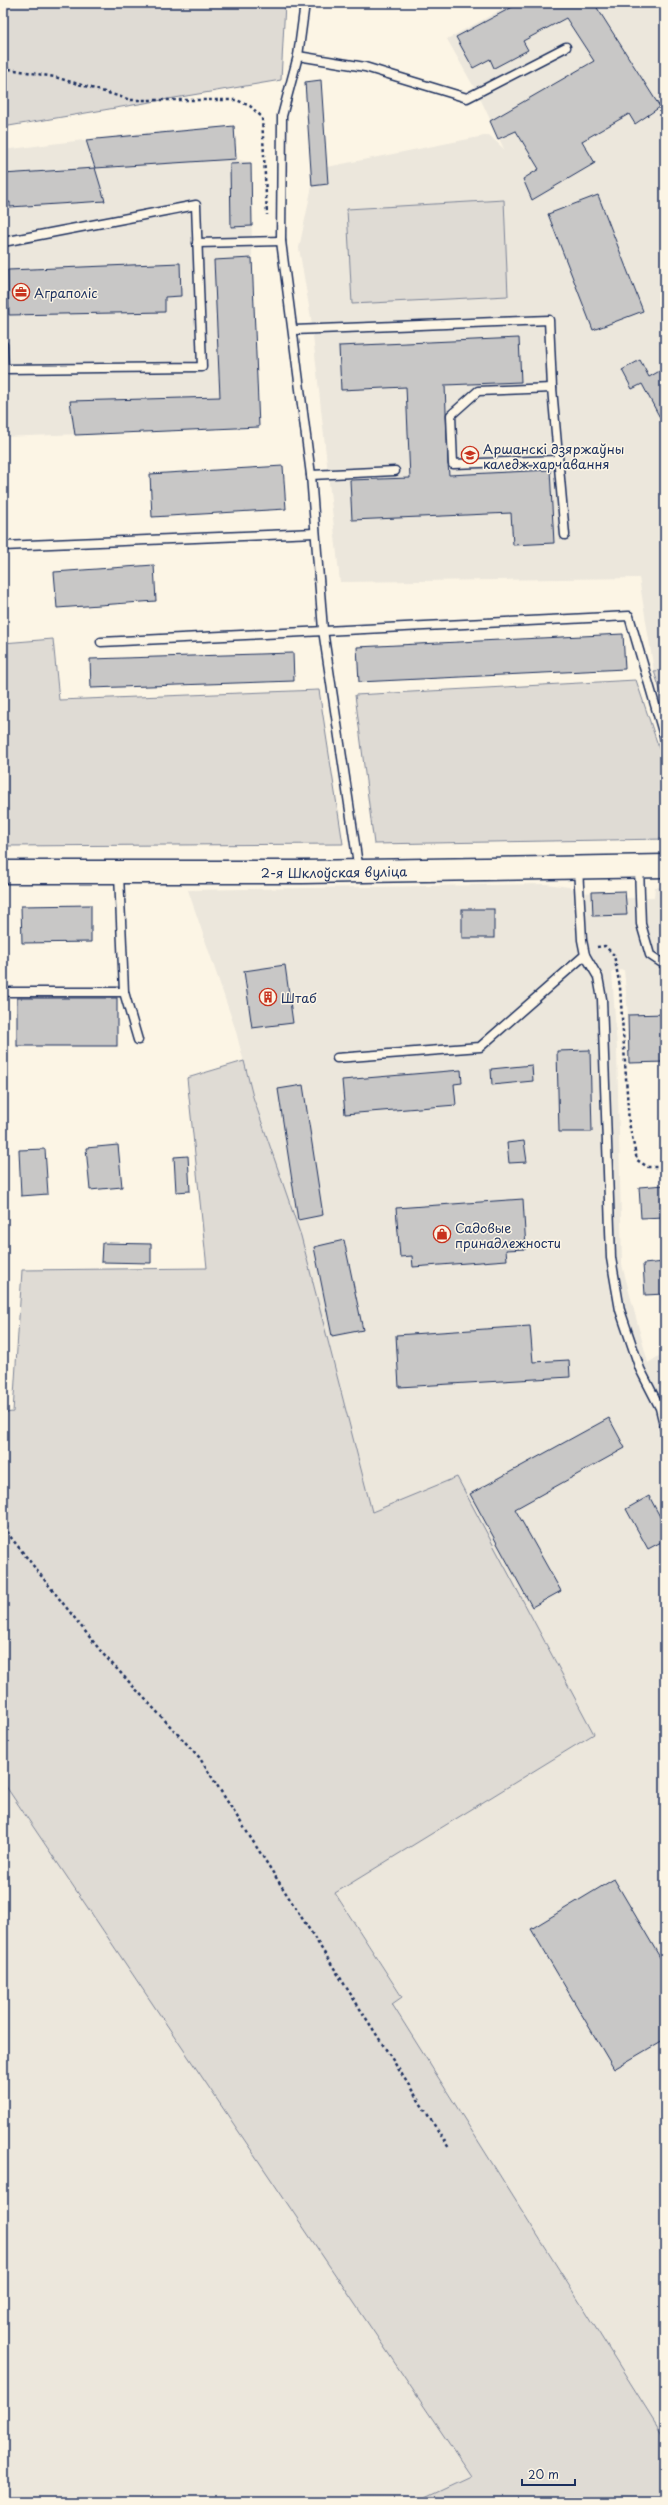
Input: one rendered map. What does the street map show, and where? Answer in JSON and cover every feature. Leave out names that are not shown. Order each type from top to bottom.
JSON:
[{"type":"street","name":"2-я Шклоўская вуліца","points":[[3,872],[359,872],[665,866]]},
{"type":"lane","points":[[305,3],[298,56],[282,116],[279,240],[294,330],[311,475],[324,630],[359,872]]},
{"type":"lane","points":[[298,56],[365,67],[467,98],[566,47]]},
{"type":"lane","points":[[3,242],[196,205],[202,367],[4,369],[3,345]]},
{"type":"lane","points":[[197,243],[279,240]]},
{"type":"lane","points":[[294,330],[549,320],[552,388],[565,535]]},
{"type":"lane","points":[[552,388],[478,391],[451,415],[453,464],[558,460]]},
{"type":"lane","points":[[311,475],[395,471]]},
{"type":"lane","points":[[3,546],[315,533]]},
{"type":"lane","points":[[101,642],[629,616],[665,739]]},
{"type":"lane","points":[[639,867],[641,924],[650,955],[665,965]]},
{"type":"lane","points":[[578,868],[585,955],[598,977],[602,999],[611,1258],[618,1303],[640,1369],[660,1408],[665,1429]]},
{"type":"lane","points":[[119,873],[124,992],[138,1040]]},
{"type":"lane","points":[[337,1058],[480,1047],[585,955]]},
{"type":"lane","points":[[10,992],[124,992]]},
{"type":"path","points":[[3,68],[62,79],[131,100],[151,102],[212,99],[236,100],[250,106],[262,117],[265,210],[279,240]]},
{"type":"path","points":[[585,955],[592,948],[605,946],[614,955],[620,988],[629,1123],[637,1160],[648,1167],[665,1167]]},
{"type":"path","points":[[3,1514],[9,1535],[103,1654],[200,1757],[449,2148]]},
{"type":"shaded area","points":[[3,3],[285,3],[281,80],[3,127]]},
{"type":"shaded area","name":"Аршанскі дзяржаўны каледж харчавання","points":[[514,3],[665,3],[665,670],[654,671],[639,578],[340,582],[311,318],[299,248],[312,186],[328,184],[327,167],[489,135],[504,149],[480,98],[447,39]]},
{"type":"shaded area","points":[[234,126],[236,159],[251,163],[252,258],[259,427],[3,437],[3,150],[140,133]]},
{"type":"shaded area","points":[[504,200],[508,296],[352,304],[347,209]]},
{"type":"shaded area","points":[[53,639],[59,700],[319,690],[343,844],[3,846],[3,643]]},
{"type":"shaded area","points":[[665,670],[665,705],[654,671]]},
{"type":"shaded area","points":[[636,680],[665,766],[665,839],[374,844],[355,695]]},
{"type":"shaded area","points":[[547,884],[569,887],[580,893],[625,891],[626,898],[654,897],[655,887],[665,887],[665,1062],[629,1063],[628,1015],[624,970],[612,971],[617,1049],[622,1265],[648,1363],[665,1352],[665,2438],[392,2004],[402,1996],[335,1892],[594,1733],[372,1513],[301,1236],[253,1097],[235,1028],[188,890]]},
{"type":"shaded area","points":[[244,1061],[253,1097],[301,1236],[372,1512],[457,1477],[594,1734],[335,1893],[402,1997],[392,2004],[665,2438],[665,2502],[415,2502],[471,2476],[3,1782],[3,1413],[13,1412],[22,1270],[207,1268],[187,1078]]},
{"type":"shaded area","points":[[3,1782],[325,2257],[471,2476],[415,2502],[3,2502]]},
{"type":"building","points":[[520,3],[594,3],[660,107],[635,124],[629,114],[582,141],[595,163],[532,200],[523,179],[539,169],[516,131],[498,139],[490,121],[594,61],[566,18],[523,41],[528,50],[494,68],[490,59],[473,68],[456,37]]},
{"type":"building","points":[[321,80],[328,184],[312,186],[305,82]]},
{"type":"building","points":[[234,126],[236,159],[95,168],[86,140]]},
{"type":"building","points":[[251,163],[252,226],[231,227],[230,164]]},
{"type":"building","points":[[95,168],[105,201],[10,207],[10,202],[3,203],[3,174]]},
{"type":"building","points":[[598,195],[643,311],[593,330],[548,214]]},
{"type":"building","points":[[252,258],[259,427],[75,435],[70,401],[220,397],[214,260]]},
{"type":"building","points":[[180,263],[181,296],[165,297],[165,312],[9,315],[8,270]]},
{"type":"building","points":[[519,338],[521,382],[445,385],[449,475],[550,470],[554,543],[513,545],[511,513],[352,520],[350,480],[410,478],[406,387],[341,390],[339,346]]},
{"type":"building","points":[[640,360],[649,377],[665,368],[665,427],[642,384],[632,389],[622,370]]},
{"type":"building","points":[[283,466],[286,509],[152,517],[150,474]]},
{"type":"building","points":[[154,565],[156,601],[57,608],[54,572]]},
{"type":"building","points":[[623,634],[625,669],[359,682],[357,647]]},
{"type":"building","points":[[293,653],[294,681],[91,688],[90,659]]},
{"type":"building","points":[[625,891],[627,915],[593,916],[592,892]]},
{"type":"building","points":[[91,905],[91,942],[22,943],[21,906]]},
{"type":"building","points":[[462,909],[494,909],[494,938],[462,938]]},
{"type":"building","name":"Штаб","points":[[285,965],[293,1023],[252,1028],[244,971]]},
{"type":"building","points":[[17,998],[117,998],[117,1046],[17,1046]]},
{"type":"building","points":[[665,1014],[665,1062],[629,1063],[628,1015]]},
{"type":"building","points":[[590,1050],[592,1132],[559,1132],[557,1051]]},
{"type":"building","points":[[532,1065],[533,1081],[492,1085],[491,1069]]},
{"type":"building","points":[[461,1070],[462,1083],[454,1084],[456,1105],[345,1114],[342,1080]]},
{"type":"building","points":[[303,1085],[323,1215],[298,1220],[278,1089]]},
{"type":"building","points":[[524,1141],[527,1162],[509,1163],[507,1143]]},
{"type":"building","points":[[118,1145],[122,1187],[90,1190],[86,1148]]},
{"type":"building","points":[[45,1149],[48,1194],[21,1196],[19,1150]]},
{"type":"building","points":[[188,1156],[190,1191],[176,1192],[174,1157]]},
{"type":"building","points":[[665,1185],[665,1217],[641,1218],[639,1187]]},
{"type":"building","points":[[523,1199],[526,1249],[506,1250],[507,1260],[413,1267],[412,1256],[400,1257],[396,1208]]},
{"type":"building","points":[[344,1240],[363,1330],[332,1336],[314,1247]]},
{"type":"building","points":[[102,1243],[151,1244],[151,1263],[101,1262]]},
{"type":"building","points":[[665,1262],[665,1294],[645,1295],[643,1264]]},
{"type":"building","points":[[530,1326],[533,1362],[569,1360],[570,1377],[399,1387],[396,1335]]},
{"type":"building","points":[[609,1418],[625,1448],[515,1509],[561,1591],[532,1607],[470,1494]]},
{"type":"building","points":[[649,1496],[665,1526],[665,1540],[648,1549],[626,1509]]},
{"type":"building","points":[[614,1879],[665,1966],[665,2039],[614,2069],[531,1929]]},
{"type":"place","name":"Аграполіс","points":[[21,292]]},
{"type":"place","name":"Аршанскі дзяржаўны каледж харчавання","points":[[470,455]]},
{"type":"place","name":"Штаб","points":[[268,997]]},
{"type":"place","name":"Садовые принадлежности","points":[[442,1234]]}]
